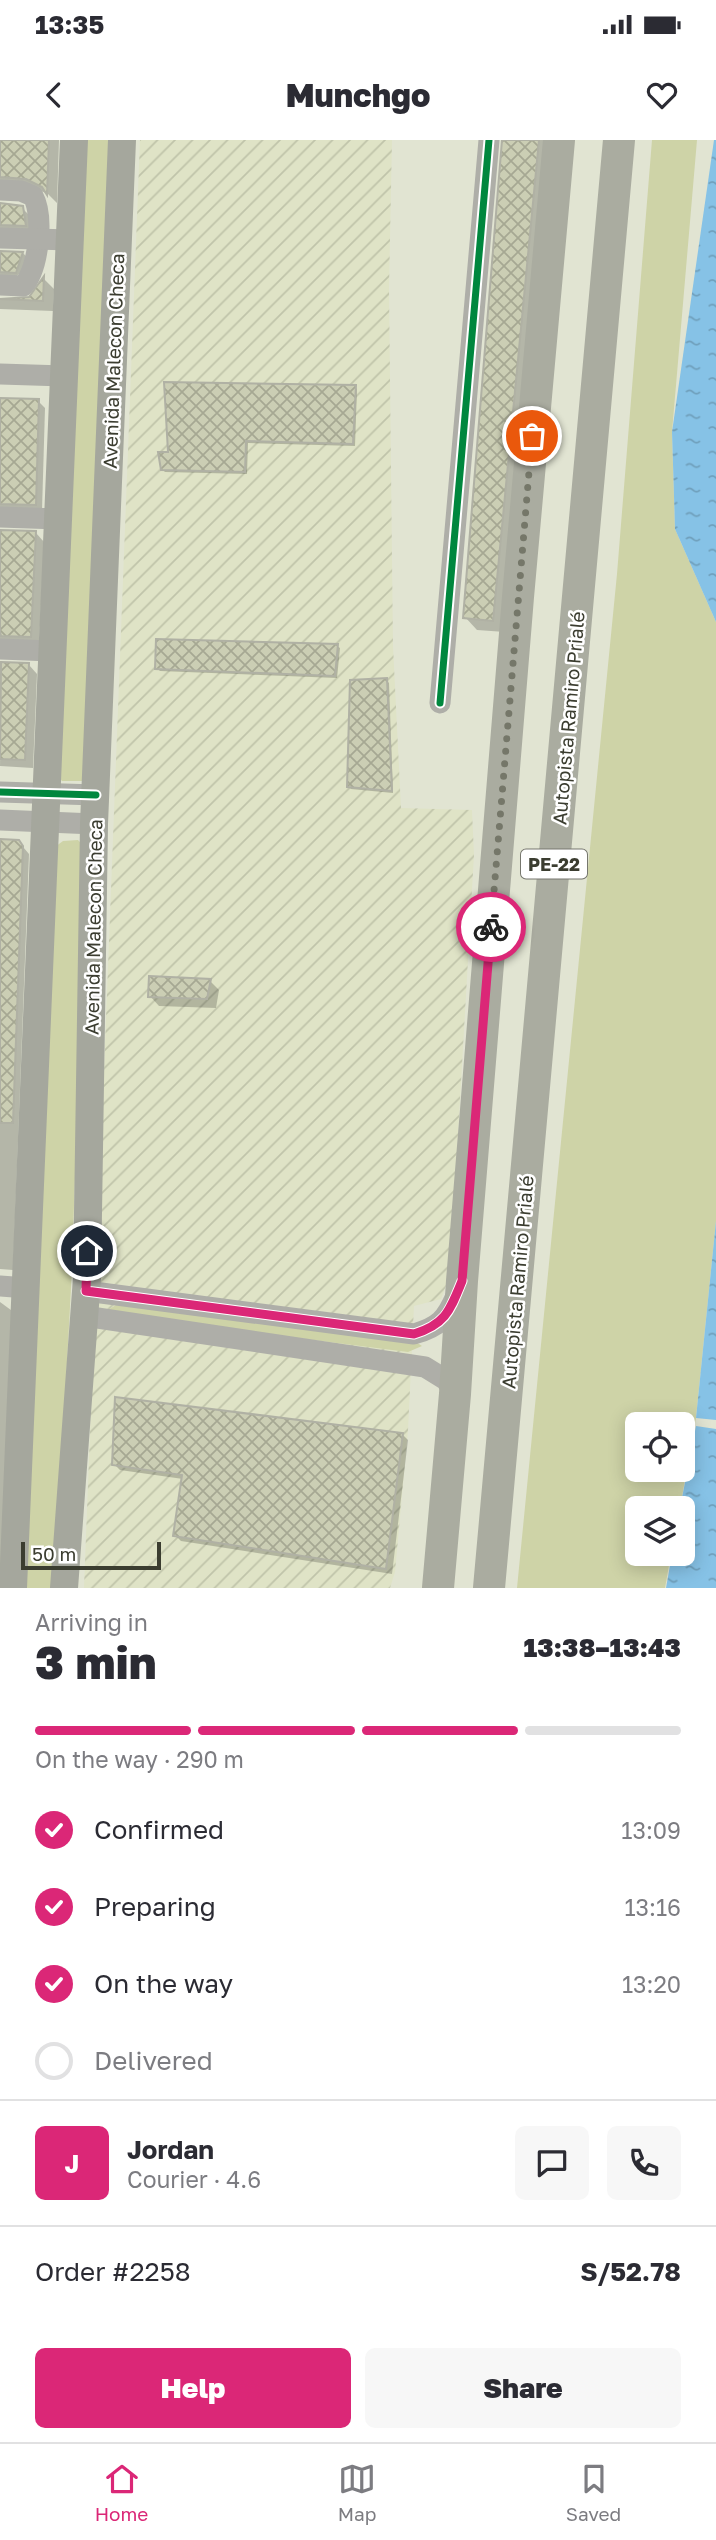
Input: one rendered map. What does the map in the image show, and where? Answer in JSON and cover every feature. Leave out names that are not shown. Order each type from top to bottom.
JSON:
[{"type":"highway","name":"PE-22","points":[[438,1588],[518,597],[559,140]]},
{"type":"highway","name":"Autopista Ramiro Prialé","points":[[489,1588],[619,140]]},
{"type":"main road","points":[[13,1588],[14,1287],[47,808],[51,651],[74,140]]},
{"type":"main road","name":"Avenida Malecon Checa","points":[[64,1588],[85,1303],[94,824],[122,140]]},
{"type":"street","points":[[440,703],[489,140]]},
{"type":"street","points":[[0,190],[21,191],[33,196],[40,208],[34,267],[29,279],[23,286],[0,285]]},
{"type":"street","points":[[0,238],[70,240]]},
{"type":"street","points":[[0,374],[64,376]]},
{"type":"street","points":[[0,517],[58,519]]},
{"type":"street","points":[[0,649],[51,651]]},
{"type":"street","points":[[0,792],[94,824]]},
{"type":"street","points":[[0,820],[96,795]]},
{"type":"street","points":[[85,1303],[414,1334],[431,1329],[443,1321],[452,1307],[462,1281]]},
{"type":"street","points":[[85,1303],[425,1367],[446,1380],[455,1394]]},
{"type":"shaded area","points":[[81,140],[114,140],[83,781],[62,781],[55,773]]},
{"type":"shaded area","points":[[140,140],[392,140],[389,289],[393,646],[401,808],[472,810],[474,855],[450,1275],[441,1299],[414,1306],[408,1430],[395,1572],[390,1588],[84,1588]]},
{"type":"shaded area","points":[[652,140],[697,140],[672,432],[675,529],[716,622],[716,1221],[696,1418],[695,1424],[695,1412],[625,1412],[625,1482],[685,1482],[682,1496],[625,1496],[625,1566],[669,1566],[665,1588],[517,1588],[617,574]]},
{"type":"shaded area","points":[[78,840],[87,850],[71,1288],[55,1588],[22,1588],[55,847],[63,841]]},
{"type":"shaded area","points":[[116,1305],[413,1340],[422,1346],[408,1352],[114,1315],[108,1310]]},
{"type":"water","points":[[714,140],[716,622],[675,529],[672,432]]},
{"type":"water","points":[[716,1221],[716,1420],[696,1418]]},
{"type":"water","points":[[696,1426],[716,1429],[716,1588],[666,1588],[670,1566],[695,1566],[695,1496],[682,1496],[685,1482],[695,1482]]},
{"type":"building","points":[[0,140],[49,140],[47,195],[42,187],[26,179],[0,177]]},
{"type":"building","points":[[502,140],[539,140],[493,621],[463,618]]},
{"type":"building","points":[[0,203],[23,206],[26,226],[0,225]]},
{"type":"building","points":[[0,251],[23,252],[16,273],[0,272]]},
{"type":"building","points":[[44,276],[43,301],[0,299],[29,297]]},
{"type":"building","points":[[164,382],[356,385],[353,444],[246,441],[245,472],[161,470],[158,452],[168,452]]},
{"type":"building","points":[[0,398],[39,399],[36,505],[0,504]]},
{"type":"building","points":[[0,530],[36,531],[31,637],[1,636]]},
{"type":"building","points":[[156,639],[338,644],[335,676],[155,669]]},
{"type":"building","points":[[1,662],[29,663],[25,760],[0,759]]},
{"type":"building","points":[[387,678],[392,791],[347,787],[350,680]]},
{"type":"building","points":[[0,839],[19,840],[23,846],[13,1123],[0,1123]]},
{"type":"building","points":[[149,976],[211,979],[207,999],[148,997]]},
{"type":"building","points":[[115,1397],[403,1433],[386,1569],[173,1536],[182,1475],[112,1465]]},
{"type":"cycle path","points":[[440,703],[489,140]]},
{"type":"cycle path","points":[[0,792],[96,795]]},
{"type":"cycle path","points":[[86,1291],[414,1334],[434,1326],[446,1315],[462,1281]]},
{"type":"way so far","points":[[491,927],[532,436]]},
{"type":"route","points":[[87,1251],[86,1291],[414,1334],[431,1329],[443,1321],[452,1307],[462,1281],[491,927]]}]
